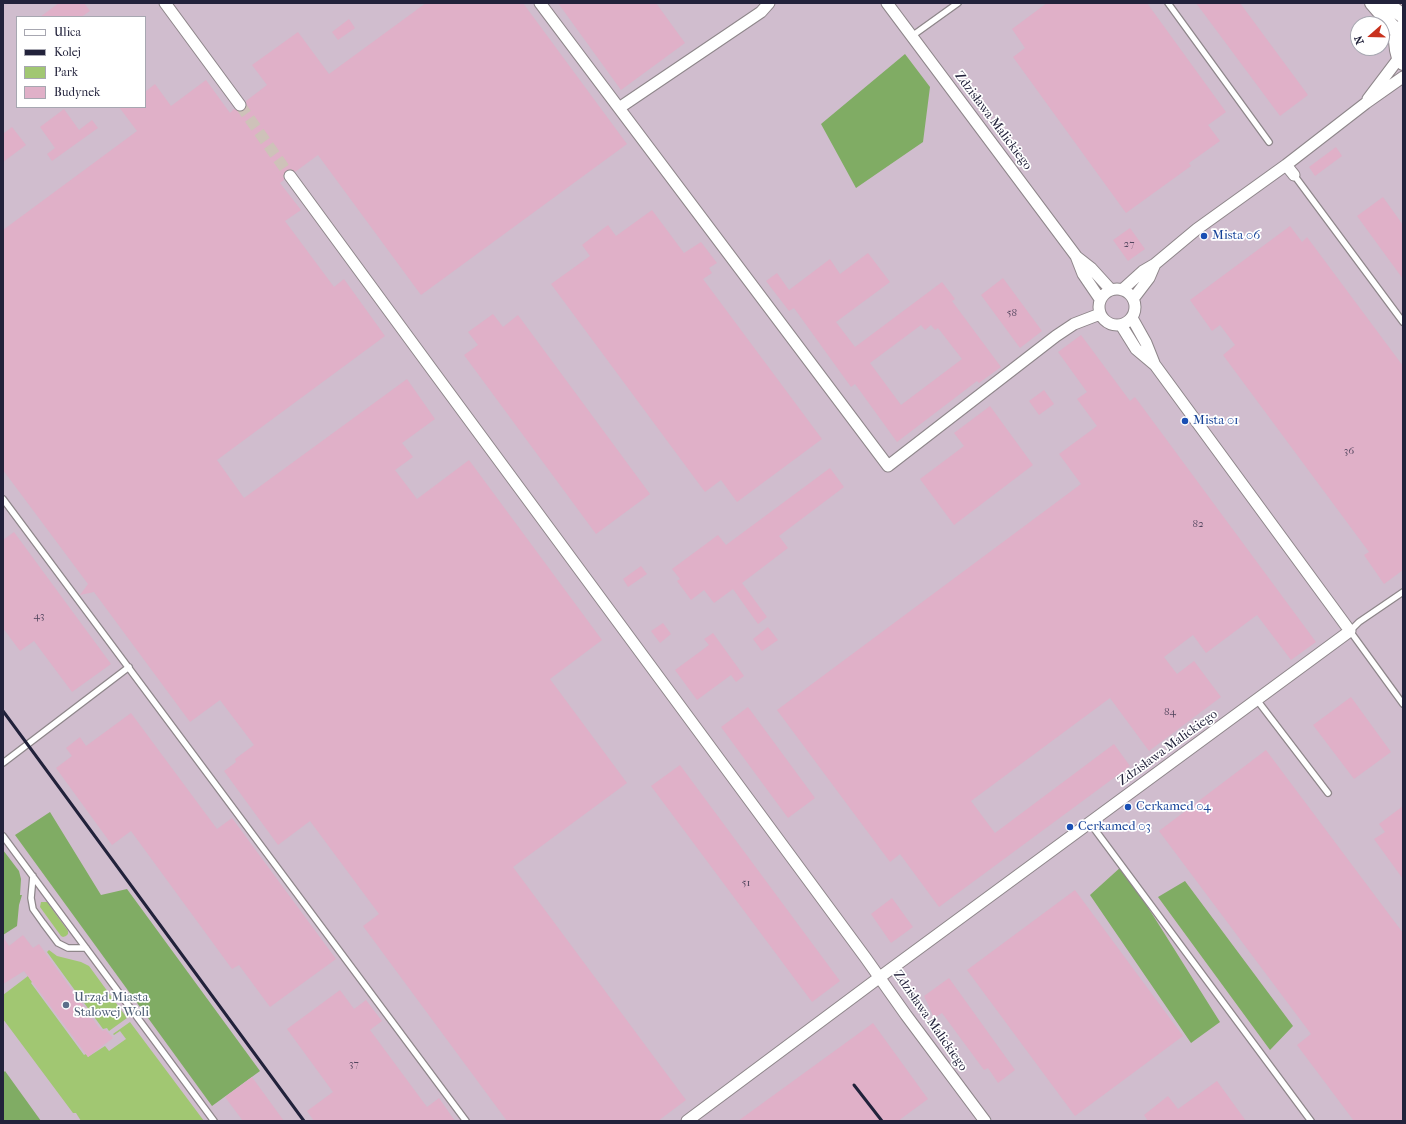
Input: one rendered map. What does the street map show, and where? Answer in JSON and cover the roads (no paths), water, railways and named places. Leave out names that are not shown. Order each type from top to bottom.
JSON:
[{"type":"street","points":[[166,3],[240,105]]},
{"type":"street","points":[[540,3],[888,466],[1056,336],[1074,324],[1100,314]]},
{"type":"street","points":[[619,108],[761,12],[769,3]]},
{"type":"street","name":"Zdzisława Malickiego","points":[[887,3],[1076,256],[1116,290]]},
{"type":"street","points":[[1366,103],[1383,77],[1401,60],[1397,50],[1396,41],[1401,30],[1372,3]]},
{"type":"street","points":[[1386,3],[1403,16]]},
{"type":"street","points":[[1116,290],[1126,292],[1133,299],[1135,309],[1132,318],[1121,325],[1110,325],[1102,319],[1100,314],[1099,304],[1103,295],[1116,290],[1155,264],[1366,103],[1403,77]]},
{"type":"street","points":[[1286,165],[1294,175]]},
{"type":"street","points":[[290,176],[880,977],[687,1121]]},
{"type":"street","name":"Zdzisława Malickiego","points":[[1076,256],[1083,274],[1100,299]]},
{"type":"street","points":[[1133,299],[1149,278],[1155,264]]},
{"type":"street","points":[[1132,318],[1155,365],[1350,631]]},
{"type":"street","points":[[1121,325],[1136,350],[1155,365]]},
{"type":"street","name":"Zdzisława Malickiego","points":[[985,1121],[880,977],[1350,631]]},
{"type":"lane","points":[[912,36],[958,3]]},
{"type":"lane","points":[[1168,3],[1269,142]]},
{"type":"lane","points":[[1294,175],[1403,322]]},
{"type":"lane","points":[[3,499],[466,1121]]},
{"type":"lane","points":[[1403,592],[1359,622],[1350,631],[1403,704]]},
{"type":"lane","points":[[3,763],[129,667]]},
{"type":"lane","points":[[1257,700],[1328,793]]},
{"type":"lane","points":[[1090,823],[1311,1121]]},
{"type":"lane","points":[[3,836],[214,1121]]},
{"type":"lane","points":[[33,876],[31,898],[34,909],[43,923],[58,943],[68,948],[86,948]]},
{"type":"tunnel","points":[[240,105],[290,176]]},
{"type":"railway","points":[[3,711],[304,1121]]},
{"type":"railway","points":[[854,1085],[882,1121]]},
{"type":"place","name":"Mista 06","points":[[1204,236]]},
{"type":"place","name":"Mista 01","points":[[1185,421]]},
{"type":"place","name":"Cerkamed 04","points":[[1128,807]]},
{"type":"place","name":"Cerkamed 03","points":[[1070,827]]},
{"type":"place","name":"Urząd Miasta Stalowej Woli","points":[[66,1005]]}]
